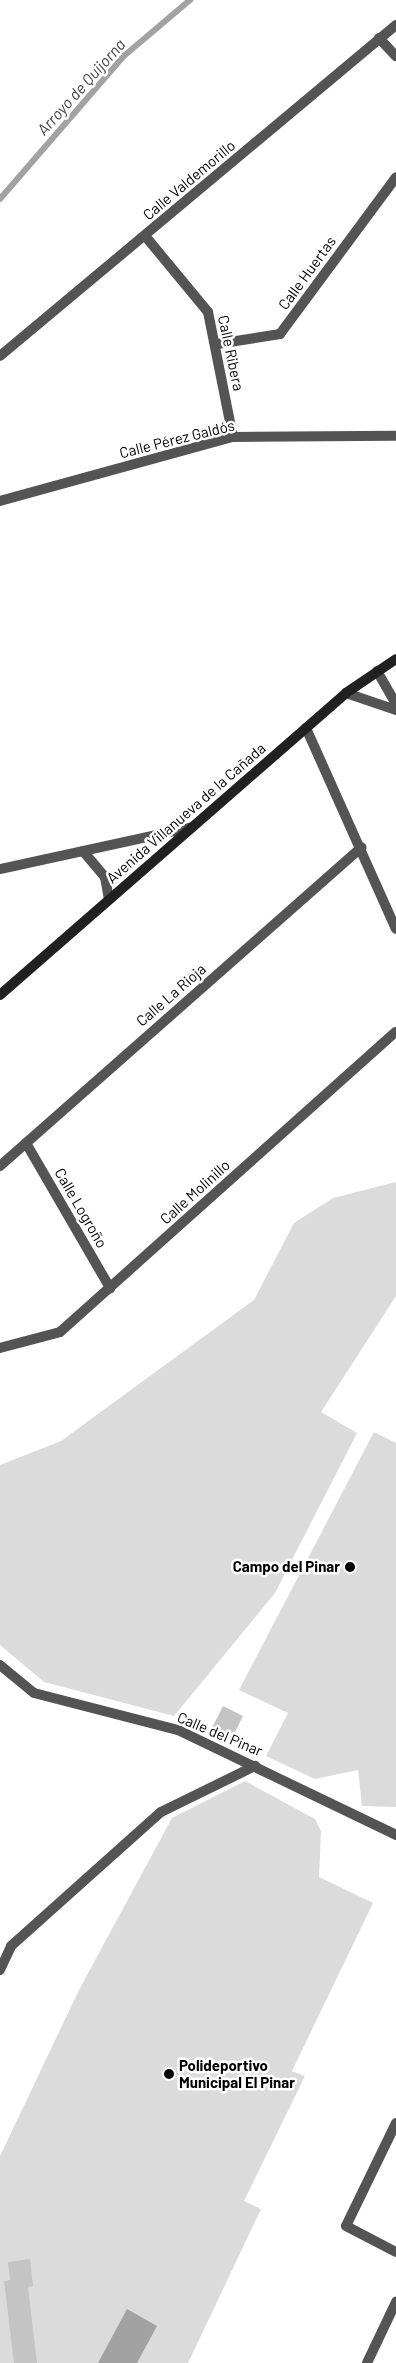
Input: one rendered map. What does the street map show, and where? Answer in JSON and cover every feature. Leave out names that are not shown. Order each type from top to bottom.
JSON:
[{"type":"main road","name":"Avenida Villanueva de la Cañada","points":[[0,995],[346,693],[396,659]]},
{"type":"street","name":"Calle Valdemorillo","points":[[0,356],[146,237],[396,25]]},
{"type":"street","points":[[379,38],[396,56]]},
{"type":"street","name":"Calle Huertas","points":[[217,344],[280,334],[396,177]]},
{"type":"street","name":"Calle Ribera","points":[[146,237],[208,312],[217,344],[233,437]]},
{"type":"street","name":"Calle Pérez Galdós","points":[[0,501],[233,437],[396,436]]},
{"type":"street","points":[[377,671],[396,704]]},
{"type":"street","points":[[346,693],[396,710]]},
{"type":"street","points":[[306,728],[362,847],[396,928]]},
{"type":"street","points":[[0,869],[192,827]]},
{"type":"street","name":"Calle La Rioja","points":[[0,1166],[362,847]]},
{"type":"street","points":[[83,851],[105,877],[109,899]]},
{"type":"street","name":"Calle Molinillo","points":[[0,1348],[60,1332],[396,1032]]},
{"type":"street","name":"Calle Logroño","points":[[26,1143],[110,1288]]},
{"type":"street","name":"Calle del Pinar","points":[[0,1665],[34,1693],[178,1730],[396,1835]]},
{"type":"street","points":[[0,1970],[11,1946],[161,1812],[256,1766]]},
{"type":"street","points":[[396,2123],[346,2226],[396,2252]]},
{"type":"street","points":[[367,2363],[396,2302]]},
{"type":"shaded area","points":[[396,1182],[396,1296],[321,1412],[357,1433],[275,1593],[174,1716],[44,1682],[0,1645],[0,1465],[61,1441],[254,1300],[294,1223],[333,1198]]},
{"type":"shaded area","name":"Campo del Pinar","points":[[374,1432],[396,1443],[396,1807],[362,1806],[358,1770],[315,1779],[266,1756],[288,1713],[239,1690]]},
{"type":"shaded area","name":"Polideportivo Municipal El Pinar","points":[[245,1781],[315,1819],[321,1831],[319,1877],[373,1903],[292,2071],[305,2076],[244,2201],[261,2209],[188,2363],[0,2363],[0,2156],[79,1990],[172,1818]]},
{"type":"shaded area","points":[[127,2309],[157,2326],[137,2363],[98,2363]]},
{"type":"building","points":[[223,1706],[243,1716],[231,1740],[211,1730]]},
{"type":"building","points":[[30,2259],[33,2286],[28,2287],[37,2363],[14,2363],[4,2281],[10,2280],[8,2262]]},
{"type":"waterway","name":"Arroyo de Quijorna","points":[[0,199],[124,56],[190,0]]},
{"type":"place","name":"Campo del Pinar","points":[[350,1567]]},
{"type":"place","name":"Polideportivo Municipal El Pinar","points":[[169,2074]]}]
